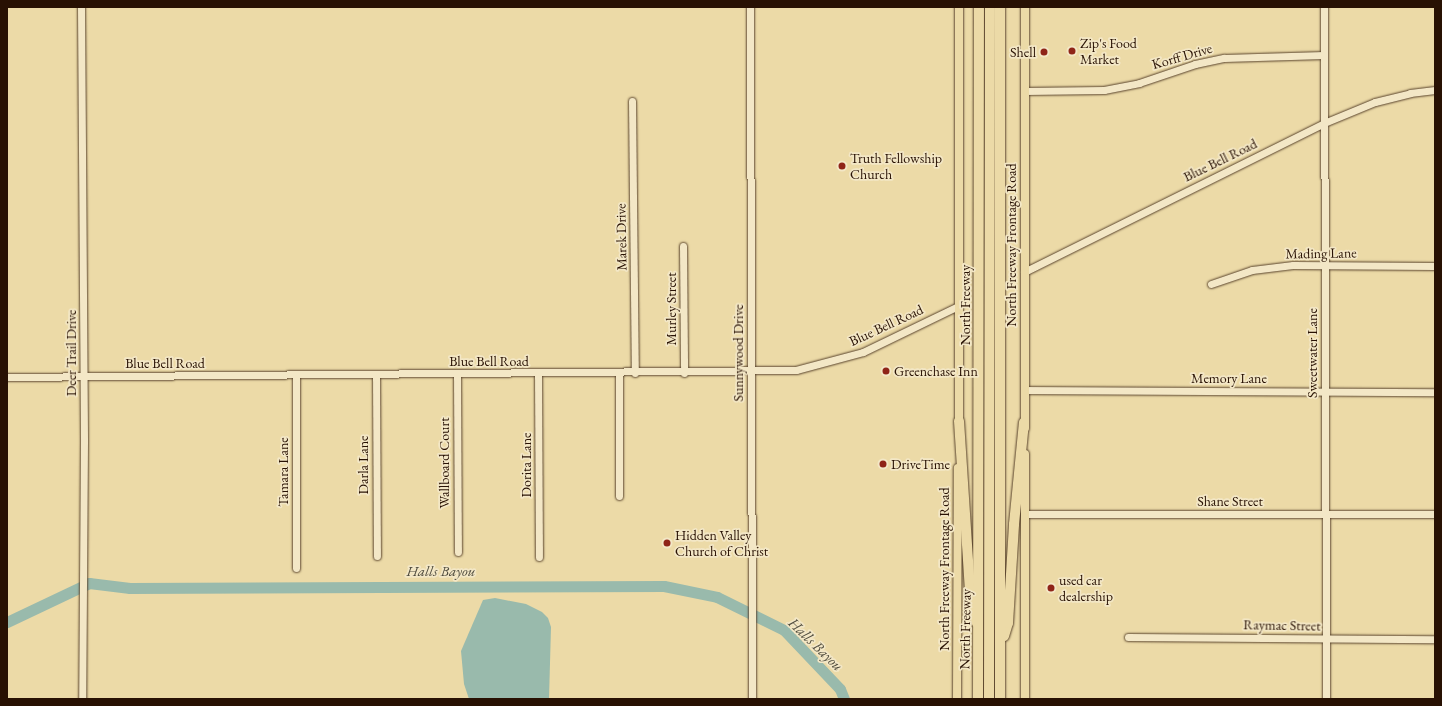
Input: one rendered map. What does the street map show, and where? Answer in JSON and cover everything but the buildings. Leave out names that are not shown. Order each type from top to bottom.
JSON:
[{"type":"highway","name":"North Freeway","points":[[978,699],[980,632],[979,7]]},
{"type":"highway","name":"North Freeway","points":[[989,699],[990,7]]},
{"type":"highway","points":[[1000,7],[1000,699]]},
{"type":"highway","points":[[959,420],[971,605],[980,632]]},
{"type":"highway","points":[[1001,648],[1008,623],[1014,524],[1024,422]]},
{"type":"main road","name":"North Freeway Frontage Road","points":[[957,699],[959,7]]},
{"type":"main road","name":"North Freeway Frontage Road","points":[[1025,7],[1025,699]]},
{"type":"street","name":"Deer Trail Drive","points":[[81,7],[84,376],[81,577],[82,699]]},
{"type":"street","name":"Sunnywood Drive","points":[[750,7],[752,699]]},
{"type":"street","name":"Sweetwater Lane","points":[[1324,7],[1326,699]]},
{"type":"street","name":"Korff Drive","points":[[1025,91],[1104,90],[1139,83],[1195,64],[1224,58],[1324,55]]},
{"type":"street","name":"Blue Bell Road","points":[[1024,272],[1324,123],[1375,102],[1410,93],[1435,90]]},
{"type":"street","name":"Marek Drive","points":[[632,100],[635,373]]},
{"type":"street","name":"Murley Street","points":[[683,246],[684,373]]},
{"type":"street","name":"Mading Lane","points":[[1211,284],[1252,270],[1324,265],[1435,266]]},
{"type":"street","name":"Blue Bell Road","points":[[7,377],[751,373],[796,370],[863,352],[958,306]]},
{"type":"street","name":"Dorita Lane","points":[[538,373],[539,557]]},
{"type":"street","points":[[619,373],[619,496]]},
{"type":"street","name":"Wallboard Court","points":[[457,374],[458,552]]},
{"type":"street","name":"Tamara Lane","points":[[296,375],[296,568]]},
{"type":"street","name":"Darla Lane","points":[[376,375],[377,556]]},
{"type":"street","name":"Memory Lane","points":[[1024,390],[1435,392]]},
{"type":"street","name":"Shane Street","points":[[1026,514],[1435,514]]},
{"type":"street","name":"Raymac Street","points":[[1128,637],[1435,640]]},
{"type":"shaded area","points":[[495,598],[526,604],[542,612],[548,618],[551,627],[549,699],[469,699],[464,684],[461,651],[483,600]]},
{"type":"waterway","name":"Halls Bayou","points":[[7,622],[89,583],[130,588],[664,586],[717,597],[784,630],[840,689],[844,699]]},
{"type":"place","name":"Zip's Food Market","points":[[1072,51]]},
{"type":"place","name":"Shell","points":[[1044,52]]},
{"type":"place","name":"Truth Fellowship Church","points":[[842,166]]},
{"type":"place","name":"Greenchase Inn","points":[[886,371]]},
{"type":"place","name":"DriveTime","points":[[883,464]]},
{"type":"place","name":"Hidden Valley Church of Christ","points":[[667,543]]},
{"type":"place","name":"used car dealership","points":[[1051,588]]}]
